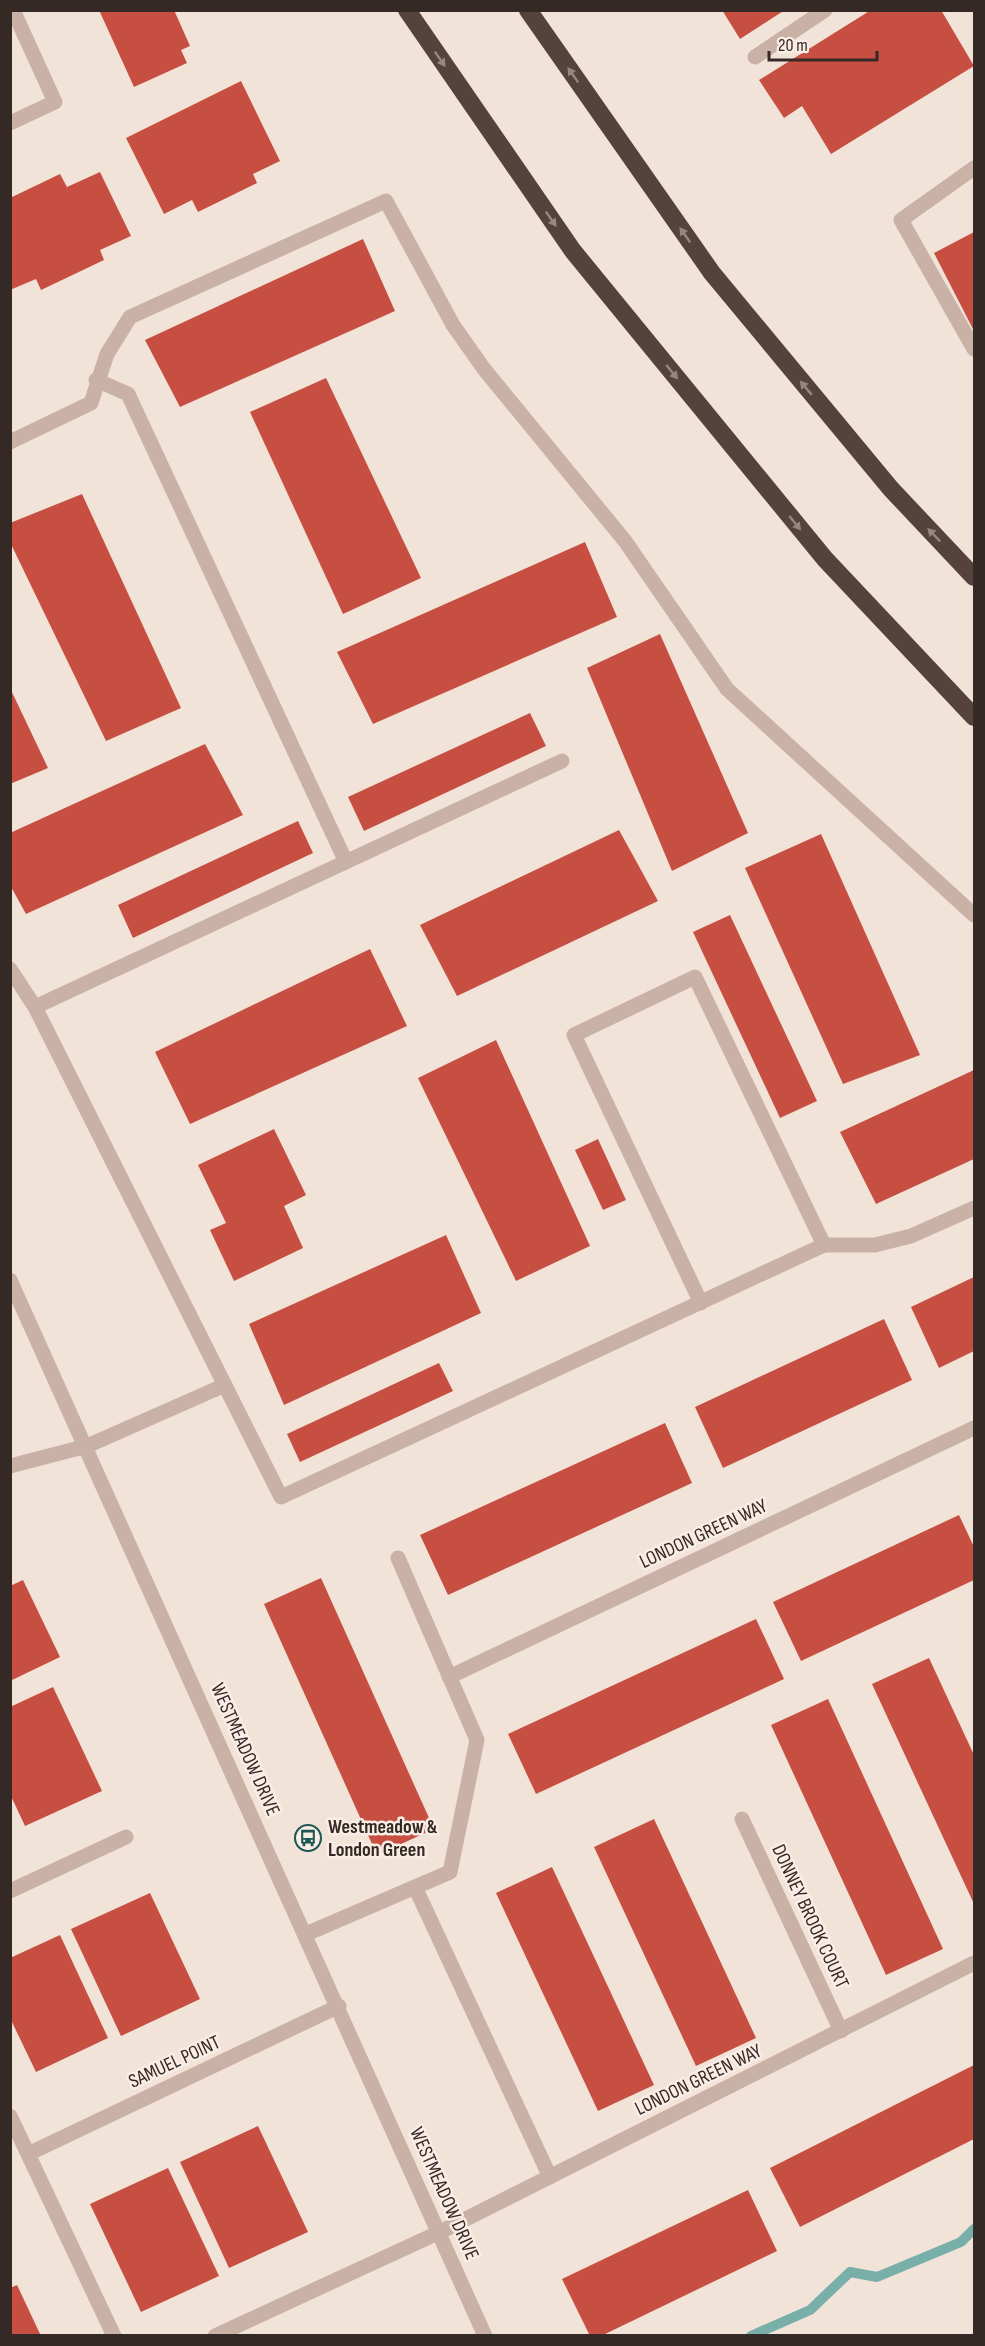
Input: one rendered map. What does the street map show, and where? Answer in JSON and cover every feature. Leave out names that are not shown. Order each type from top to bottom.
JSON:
[{"type":"highway","points":[[407,10],[573,251],[825,559],[975,717]]},
{"type":"highway","points":[[528,10],[712,273],[891,489],[975,577]]},
{"type":"street","points":[[10,123],[55,102],[13,10]]},
{"type":"street","points":[[755,57],[825,10]]},
{"type":"street","points":[[975,168],[901,219],[975,349]]},
{"type":"street","points":[[10,442],[91,403],[96,380],[107,354],[130,317],[386,201],[453,325],[484,369],[625,541],[727,689],[975,915]]},
{"type":"street","points":[[96,380],[128,394],[346,862]]},
{"type":"street","points":[[35,1007],[562,761]]},
{"type":"street","points":[[10,969],[35,1007],[281,1497],[824,1245],[875,1245],[911,1236],[975,1208]]},
{"type":"street","points":[[701,1303],[574,1035],[695,977],[824,1245]]},
{"type":"street","name":"WESTMEADOW DRIVE","points":[[10,1280],[339,2006],[485,2336]]},
{"type":"street","points":[[10,1466],[87,1446],[225,1385]]},
{"type":"street","name":"LONDON GREEN WAY","points":[[449,1677],[975,1428]]},
{"type":"street","points":[[306,1934],[450,1872],[477,1740],[398,1558]]},
{"type":"street","name":"DONNEY BROOK COURT","points":[[742,1818],[841,2031]]},
{"type":"street","points":[[10,1891],[126,1837]]},
{"type":"street","points":[[415,1887],[550,2176]]},
{"type":"street","name":"LONDON GREEN WAY","points":[[215,2336],[440,2232],[975,1964]]},
{"type":"street","name":"SAMUEL POINT","points":[[28,2154],[339,2006]]},
{"type":"street","points":[[10,2116],[114,2336]]},
{"type":"building","points":[[99,10],[174,10],[190,46],[181,50],[187,63],[134,87]]},
{"type":"building","points":[[722,10],[785,10],[740,39]]},
{"type":"building","points":[[871,10],[941,10],[974,66],[831,154],[802,106],[784,118],[759,80]]},
{"type":"building","points":[[241,81],[280,161],[253,174],[257,183],[198,212],[192,200],[164,214],[126,138]]},
{"type":"building","points":[[100,172],[131,236],[100,250],[104,260],[41,290],[36,279],[10,290],[10,198],[60,174],[67,187]]},
{"type":"building","points":[[974,232],[974,331],[934,253]]},
{"type":"building","points":[[363,239],[395,311],[180,407],[145,340]]},
{"type":"building","points":[[326,378],[421,578],[343,614],[250,412]]},
{"type":"building","points":[[82,494],[181,708],[106,741],[10,542],[10,523]]},
{"type":"building","points":[[585,542],[617,617],[373,724],[337,652]]},
{"type":"building","points":[[660,634],[748,833],[672,871],[587,668]]},
{"type":"building","points":[[10,688],[48,768],[10,784]]},
{"type":"building","points":[[530,713],[546,746],[364,831],[348,797]]},
{"type":"building","points":[[205,744],[243,815],[26,914],[10,885],[10,833]]},
{"type":"building","points":[[298,821],[313,853],[133,938],[118,905]]},
{"type":"building","points":[[619,830],[658,901],[457,996],[420,925]]},
{"type":"building","points":[[821,834],[920,1055],[843,1084],[745,868]]},
{"type":"building","points":[[730,915],[817,1101],[780,1118],[693,932]]},
{"type":"building","points":[[370,949],[407,1026],[190,1124],[155,1052]]},
{"type":"building","points":[[496,1040],[590,1246],[516,1281],[418,1078]]},
{"type":"building","points":[[974,1070],[974,1159],[876,1204],[840,1132]]},
{"type":"building","points":[[274,1129],[306,1195],[284,1206],[303,1248],[234,1281],[210,1230],[226,1223],[198,1165]]},
{"type":"building","points":[[598,1139],[626,1200],[603,1210],[575,1150]]},
{"type":"building","points":[[446,1235],[481,1313],[284,1405],[249,1324]]},
{"type":"building","points":[[974,1277],[974,1351],[939,1368],[911,1307]]},
{"type":"building","points":[[884,1319],[912,1380],[723,1468],[695,1407]]},
{"type":"building","points":[[439,1363],[453,1391],[300,1462],[287,1434]]},
{"type":"building","points":[[665,1423],[692,1483],[448,1595],[420,1535]]},
{"type":"building","points":[[959,1515],[974,1547],[974,1580],[801,1661],[773,1602]]},
{"type":"building","points":[[321,1578],[434,1829],[377,1855],[264,1604]]},
{"type":"building","points":[[23,1580],[60,1657],[10,1681],[10,1586]]},
{"type":"building","points":[[756,1619],[784,1679],[536,1794],[508,1734]]},
{"type":"building","points":[[929,1658],[974,1755],[974,1904],[872,1684]]},
{"type":"building","points":[[53,1687],[102,1791],[25,1826],[10,1794],[10,1707]]},
{"type":"building","points":[[828,1699],[943,1949],[886,1975],[771,1725]]},
{"type":"building","points":[[654,1819],[756,2038],[696,2066],[594,1847]]},
{"type":"building","points":[[552,1867],[654,2085],[598,2111],[496,1893]]},
{"type":"building","points":[[150,1893],[200,1999],[121,2036],[71,1929]]},
{"type":"building","points":[[60,1935],[108,2038],[36,2072],[10,2018],[10,1958]]},
{"type":"building","points":[[974,2065],[974,2139],[800,2227],[770,2168]]},
{"type":"building","points":[[258,2126],[308,2232],[229,2268],[180,2162]]},
{"type":"building","points":[[168,2168],[219,2276],[141,2312],[90,2204]]},
{"type":"building","points":[[748,2190],[777,2251],[601,2336],[590,2336],[562,2279]]},
{"type":"building","points":[[17,2285],[41,2336],[10,2336],[10,2288]]},
{"type":"waterway","points":[[751,2336],[810,2310],[850,2272],[877,2277],[961,2242],[974,2229]]},
{"type":"place","name":"Westmeadow & London Green","points":[[308,1838]]}]
